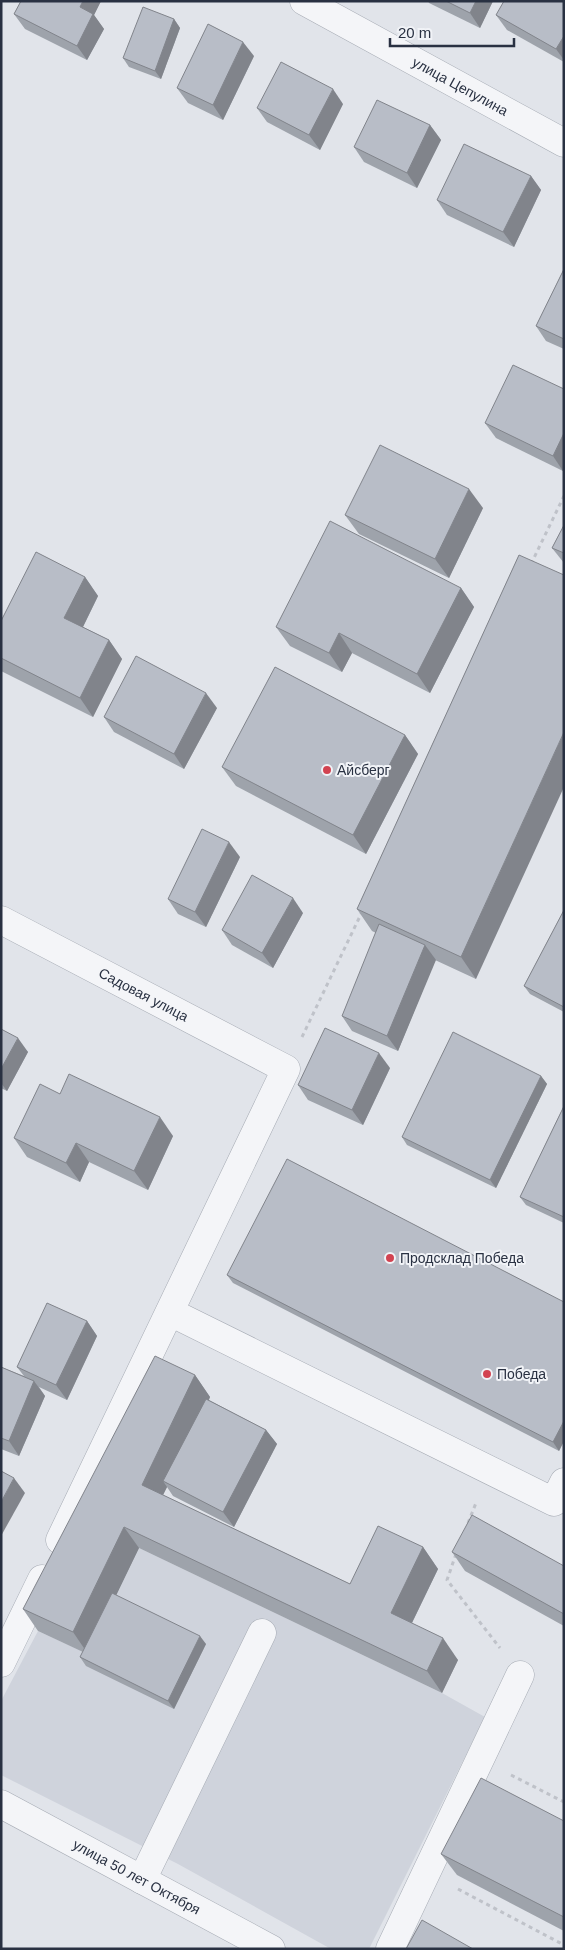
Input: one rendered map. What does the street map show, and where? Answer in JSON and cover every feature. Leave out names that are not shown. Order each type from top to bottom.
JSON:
[{"type":"street","name":"улица Цепулина","points":[[304,1],[564,142]]},
{"type":"street","name":"Садовая улица","points":[[1,920],[286,1069]]},
{"type":"street","points":[[1,1663],[286,1069]]},
{"type":"street","points":[[170,1312],[554,1502],[564,1482]]},
{"type":"street","points":[[142,1880],[262,1633]]},
{"type":"street","points":[[390,1949],[520,1675]]},
{"type":"street","name":"улица 50 лет Октября","points":[[1,1804],[271,1949]]},
{"type":"path","points":[[528,568],[564,496]]},
{"type":"path","points":[[286,1069],[364,908]]},
{"type":"path","points":[[468,1524],[488,1469]]},
{"type":"path","points":[[457,1552],[447,1580],[520,1675]]},
{"type":"path","points":[[481,1758],[564,1802]]},
{"type":"path","points":[[426,1872],[564,1945]]},
{"type":"shaded area","points":[[139,1548],[442,1693],[485,1717],[369,1949],[331,1949],[178,1864],[1,1775],[1,1701],[38,1631],[88,1654]]},
{"type":"building","points":[[21,1],[83,1],[80,7],[93,14],[77,46],[14,14]]},
{"type":"building","points":[[446,1],[476,1],[470,13]]},
{"type":"building","points":[[504,1],[564,1],[564,36],[556,49],[496,15]]},
{"type":"building","points":[[143,7],[174,19],[155,71],[123,58]]},
{"type":"building","points":[[208,24],[243,42],[213,105],[177,88]]},
{"type":"building","points":[[281,62],[333,89],[309,135],[257,108]]},
{"type":"building","points":[[377,100],[430,125],[407,173],[354,147]]},
{"type":"building","points":[[464,144],[531,176],[503,232],[437,200]]},
{"type":"building","points":[[564,269],[564,339],[536,326]]},
{"type":"building","points":[[513,365],[564,389],[564,433],[553,456],[485,423]]},
{"type":"building","points":[[380,445],[469,489],[435,559],[345,515]]},
{"type":"building","points":[[330,521],[461,588],[417,674],[339,633],[329,653],[276,627]]},
{"type":"building","points":[[564,525],[564,553],[552,548]]},
{"type":"building","points":[[36,552],[85,577],[64,618],[109,640],[80,698],[1,658],[1,621]]},
{"type":"building","points":[[519,555],[564,575],[564,732],[461,957],[357,909]]},
{"type":"building","points":[[136,656],[206,693],[174,754],[104,717]]},
{"type":"building","name":"Айсберг","points":[[275,667],[405,735],[353,835],[222,767]]},
{"type":"building","points":[[202,829],[229,842],[195,912],[168,899]]},
{"type":"building","points":[[252,875],[293,898],[262,953],[222,930]]},
{"type":"building","points":[[564,910],[564,1007],[524,986]]},
{"type":"building","points":[[379,924],[425,945],[387,1036],[342,1016]]},
{"type":"building","points":[[325,1028],[379,1053],[352,1110],[298,1085]]},
{"type":"building","points":[[1,1029],[18,1038],[1,1069]]},
{"type":"building","points":[[453,1032],[541,1076],[490,1180],[402,1137]]},
{"type":"building","points":[[69,1074],[160,1117],[134,1171],[76,1143],[66,1163],[14,1138],[40,1084],[60,1094]]},
{"type":"building","points":[[564,1106],[564,1217],[520,1197]]},
{"type":"building","name":"Победа","points":[[287,1159],[564,1302],[564,1421],[553,1442],[227,1275]]},
{"type":"building","points":[[47,1303],[87,1321],[56,1385],[17,1367]]},
{"type":"building","points":[[155,1356],[195,1375],[142,1485],[350,1584],[378,1526],[423,1547],[391,1613],[443,1638],[427,1671],[124,1527],[73,1632],[23,1609]]},
{"type":"building","points":[[1,1367],[34,1381],[9,1441],[1,1438]]},
{"type":"building","points":[[206,1399],[266,1430],[223,1512],[163,1481]]},
{"type":"building","points":[[1,1471],[14,1478],[1,1502]]},
{"type":"building","points":[[472,1515],[564,1566],[564,1614],[452,1552]]},
{"type":"building","points":[[112,1593],[200,1636],[168,1701],[80,1657]]},
{"type":"building","points":[[481,1778],[564,1821],[564,1917],[441,1854]]},
{"type":"building","points":[[422,1920],[473,1949],[406,1949]]},
{"type":"place","name":"Айсберг","points":[[327,770]]},
{"type":"place","name":"Продсклад Победа","points":[[390,1258]]},
{"type":"place","name":"Победа","points":[[487,1374]]}]
